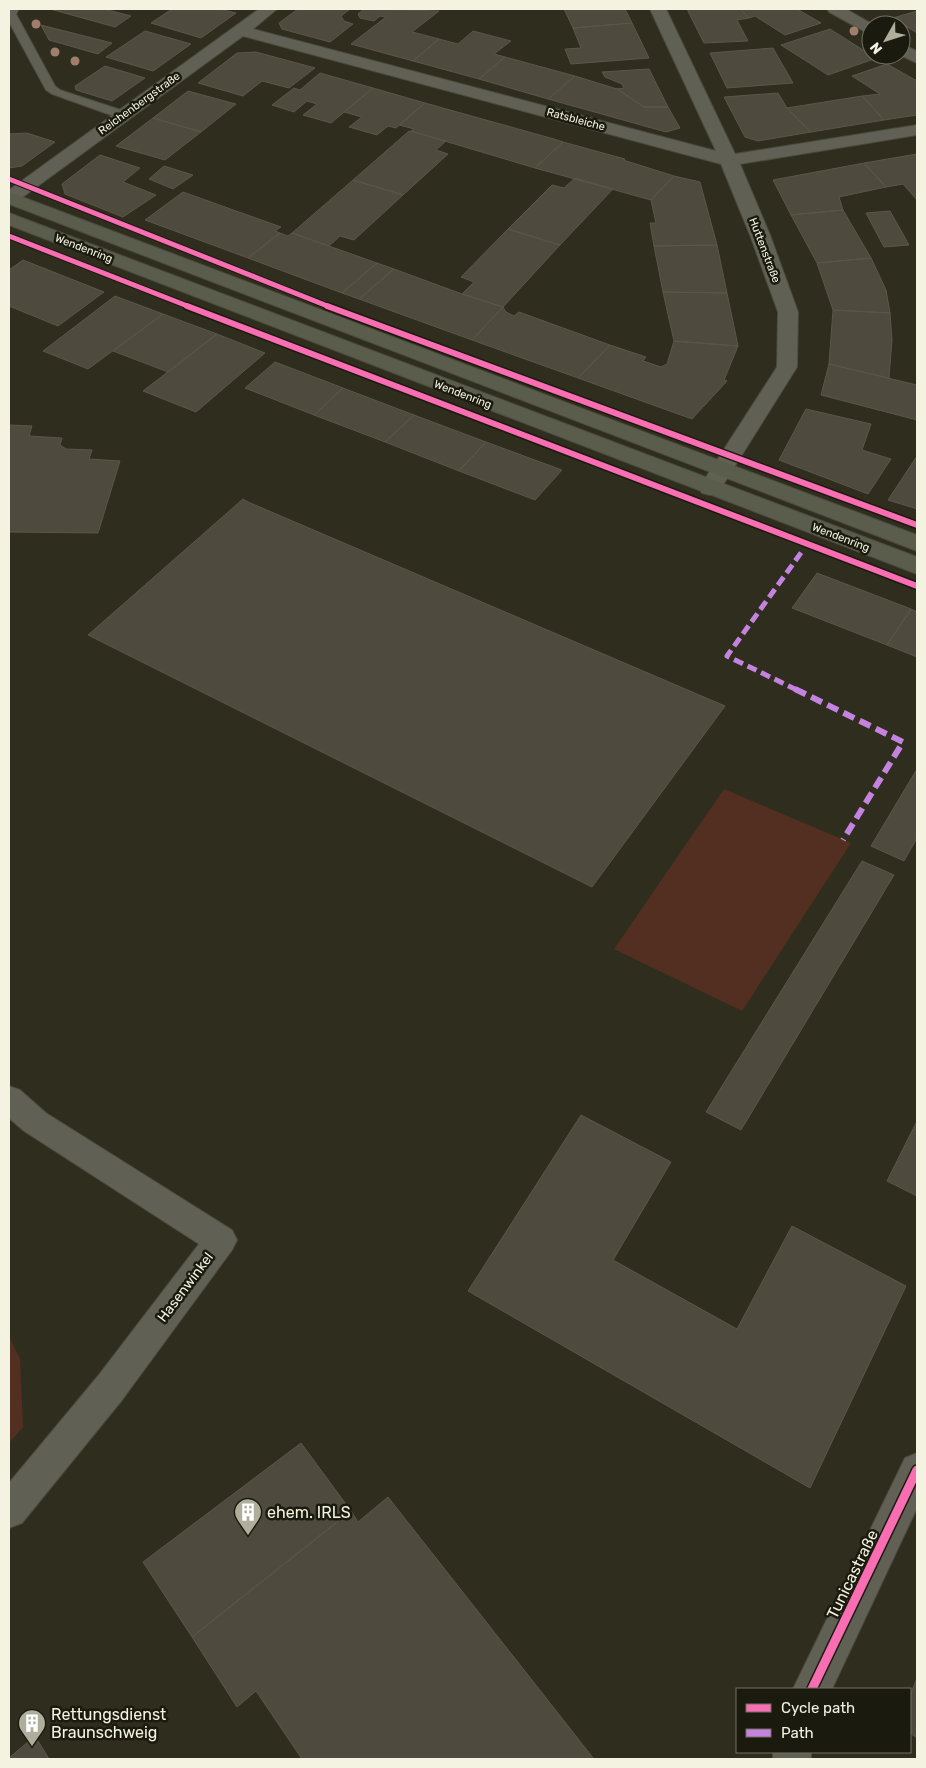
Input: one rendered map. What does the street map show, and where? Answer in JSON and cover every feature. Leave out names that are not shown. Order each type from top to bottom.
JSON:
[{"type":"main road","name":"Wendenring","points":[[9,198],[917,543]]},
{"type":"main road","name":"Wendenring","points":[[9,219],[917,566]]},
{"type":"street","name":"Reichenbergstraße","points":[[9,198],[269,9]]},
{"type":"street","name":"Huttenstraße","points":[[658,9],[729,160],[760,235],[788,312],[786,367],[710,488]]},
{"type":"street","points":[[835,9],[861,24]]},
{"type":"street","name":"Ratsbleiche","points":[[240,30],[729,160],[917,130]]},
{"type":"street","name":"Hasenwinkel","points":[[9,1100],[35,1122],[221,1240],[110,1388],[9,1510]]},
{"type":"street","name":"Tunicastraße","points":[[812,1688],[917,1470]]},
{"type":"lane","points":[[11,12],[50,88],[56,92],[123,115]]},
{"type":"shaded area","points":[[724,789],[851,843],[742,1011],[614,949]]},
{"type":"shaded area","points":[[9,1336],[20,1359],[23,1427],[9,1443]]},
{"type":"building","points":[[50,9],[104,9],[131,16],[115,27]]},
{"type":"building","points":[[172,9],[219,9],[236,13],[201,38],[151,23]]},
{"type":"building","points":[[298,9],[350,9],[341,16],[344,21],[353,24],[330,42],[282,29],[279,23]]},
{"type":"building","points":[[364,9],[439,11],[412,32],[439,39],[413,61],[351,44],[386,17],[380,16],[374,21],[360,18],[358,14]]},
{"type":"building","points":[[564,9],[625,9],[632,23],[573,28]]},
{"type":"building","points":[[687,9],[740,9],[749,18],[737,20],[748,41],[704,43]]},
{"type":"building","points":[[740,9],[797,9],[821,23],[785,35],[755,16],[749,18]]},
{"type":"building","points":[[917,11],[917,33],[911,29],[911,15],[903,15]]},
{"type":"building","points":[[632,23],[649,58],[571,64],[565,49],[581,48],[573,28]]},
{"type":"building","points":[[41,25],[112,43],[98,54],[49,40]]},
{"type":"building","points":[[830,29],[861,49],[861,64],[828,75],[781,45]]},
{"type":"building","points":[[145,31],[191,44],[153,71],[106,57]]},
{"type":"building","points":[[473,31],[511,41],[494,54],[505,57],[479,79],[413,61],[439,39],[458,44]]},
{"type":"building","points":[[773,48],[793,83],[727,88],[710,53]]},
{"type":"building","points":[[256,52],[315,68],[289,88],[262,81],[243,96],[198,83],[237,53]]},
{"type":"building","points":[[505,57],[575,76],[548,99],[479,79]]},
{"type":"building","points":[[889,65],[917,81],[917,115],[884,120],[862,96],[880,94],[852,76]]},
{"type":"building","points":[[105,66],[145,78],[112,101],[76,90],[75,86]]},
{"type":"building","points":[[649,69],[668,107],[644,107],[617,89],[624,88],[622,84],[605,77],[602,72]]},
{"type":"building","points":[[320,73],[373,88],[331,123],[303,115],[317,104],[307,101],[294,112],[272,105],[294,88],[300,90]]},
{"type":"building","points":[[575,76],[617,89],[644,107],[668,107],[680,128],[666,132],[548,99]]},
{"type":"building","points":[[373,88],[425,103],[396,128],[388,126],[377,135],[349,127],[362,117],[344,112]]},
{"type":"building","points":[[188,91],[236,104],[201,132],[153,118]]},
{"type":"building","points":[[778,93],[787,108],[811,132],[758,141],[745,137],[724,97]]},
{"type":"building","points":[[862,96],[884,120],[811,132],[787,108]]},
{"type":"building","points":[[425,103],[563,142],[535,168],[411,131],[414,129],[399,125]]},
{"type":"building","points":[[153,118],[201,132],[165,160],[116,146]]},
{"type":"building","points":[[409,131],[446,141],[436,150],[448,154],[403,195],[353,180]]},
{"type":"building","points":[[27,133],[55,142],[22,166],[9,168],[9,134]]},
{"type":"building","points":[[563,142],[625,159],[623,160],[674,176],[651,200],[535,168]]},
{"type":"building","points":[[917,154],[917,200],[903,184],[886,187],[864,163]]},
{"type":"building","points":[[100,155],[140,168],[123,182],[156,195],[123,217],[65,194],[62,184]]},
{"type":"building","points":[[864,163],[886,187],[839,197],[843,210],[791,215],[773,180]]},
{"type":"building","points":[[164,166],[193,175],[173,189],[149,179]]},
{"type":"building","points":[[674,176],[700,182],[717,245],[654,246],[650,223],[656,223],[651,200]]},
{"type":"building","points":[[575,178],[613,189],[560,245],[508,229],[552,185],[564,188]]},
{"type":"building","points":[[353,180],[403,195],[354,240],[340,236],[329,246],[292,233]]},
{"type":"building","points":[[183,192],[281,227],[275,231],[280,233],[248,258],[145,220]]},
{"type":"building","points":[[843,210],[871,258],[817,263],[791,215]]},
{"type":"building","points":[[890,211],[909,245],[884,247],[866,213]]},
{"type":"building","points":[[508,229],[560,245],[503,307],[462,294],[474,282],[461,277]]},
{"type":"building","points":[[280,233],[288,236],[292,233],[377,263],[342,293],[248,258]]},
{"type":"building","points":[[717,245],[727,293],[663,292],[654,246]]},
{"type":"building","points":[[871,258],[886,290],[890,313],[833,310],[817,263]]},
{"type":"building","points":[[23,260],[104,292],[58,326],[9,306],[9,270]]},
{"type":"building","points":[[377,263],[394,269],[359,299],[342,293]]},
{"type":"building","points":[[394,269],[503,307],[472,340],[359,299]]},
{"type":"building","points":[[663,292],[727,293],[738,346],[674,341]]},
{"type":"building","points":[[115,296],[163,314],[88,369],[43,351]]},
{"type":"building","points":[[503,307],[506,312],[514,316],[519,312],[610,345],[578,378],[472,340]]},
{"type":"building","points":[[833,310],[890,313],[892,340],[889,378],[829,364]]},
{"type":"building","points":[[163,314],[217,334],[168,372],[113,351]]},
{"type":"building","points":[[217,334],[265,353],[196,412],[143,391]]},
{"type":"building","points":[[674,341],[738,346],[724,380],[727,381],[692,419],[578,378],[610,345],[646,357],[643,361],[661,367],[667,364]]},
{"type":"building","points":[[275,362],[343,388],[314,415],[245,388]]},
{"type":"building","points":[[829,364],[917,385],[917,420],[821,395]]},
{"type":"building","points":[[343,388],[414,415],[385,442],[314,415]]},
{"type":"building","points":[[806,409],[871,424],[862,450],[891,459],[868,494],[779,460]]},
{"type":"building","points":[[414,415],[486,442],[459,471],[385,442]]},
{"type":"building","points":[[9,425],[32,426],[29,436],[62,438],[60,445],[66,449],[92,450],[89,459],[120,461],[98,533],[9,532]]},
{"type":"building","points":[[486,442],[562,470],[535,500],[459,471]]},
{"type":"building","points":[[917,456],[917,509],[888,500]]},
{"type":"building","points":[[243,499],[725,706],[592,887],[88,635]]},
{"type":"building","points":[[817,573],[911,609],[887,645],[792,608]]},
{"type":"building","points":[[911,609],[917,612],[917,657],[887,645]]},
{"type":"building","points":[[917,769],[917,838],[904,861],[871,846]]},
{"type":"building","points":[[862,861],[894,875],[741,1130],[706,1112]]},
{"type":"building","points":[[581,1115],[671,1162],[613,1260],[737,1329],[792,1226],[906,1286],[810,1488],[468,1291]]},
{"type":"building","points":[[917,1121],[917,1196],[887,1181]]},
{"type":"building","name":"ehem. IRLS","points":[[301,1443],[351,1511],[192,1637],[143,1562]]},
{"type":"building","points":[[388,1497],[594,1759],[302,1759],[256,1691],[237,1707],[192,1637],[351,1511],[358,1522]]},
{"type":"building","points":[[917,1678],[917,1738],[911,1734],[911,1693]]},
{"type":"building","name":"Rettungsdienst Braunschweig","points":[[35,1736],[49,1759],[9,1759],[9,1758]]},
{"type":"marked path","points":[[803,550],[727,656],[903,742],[843,840]]},
{"type":"cycle path","points":[[9,179],[337,310],[917,525]]},
{"type":"cycle path","points":[[9,236],[325,360],[917,586]]},
{"type":"cycle path","points":[[812,1688],[917,1470]]},
{"type":"place","name":"ehem. IRLS","points":[[248,1536]]},
{"type":"place","name":"Rettungsdienst Braunschweig","points":[[32,1747]]}]
